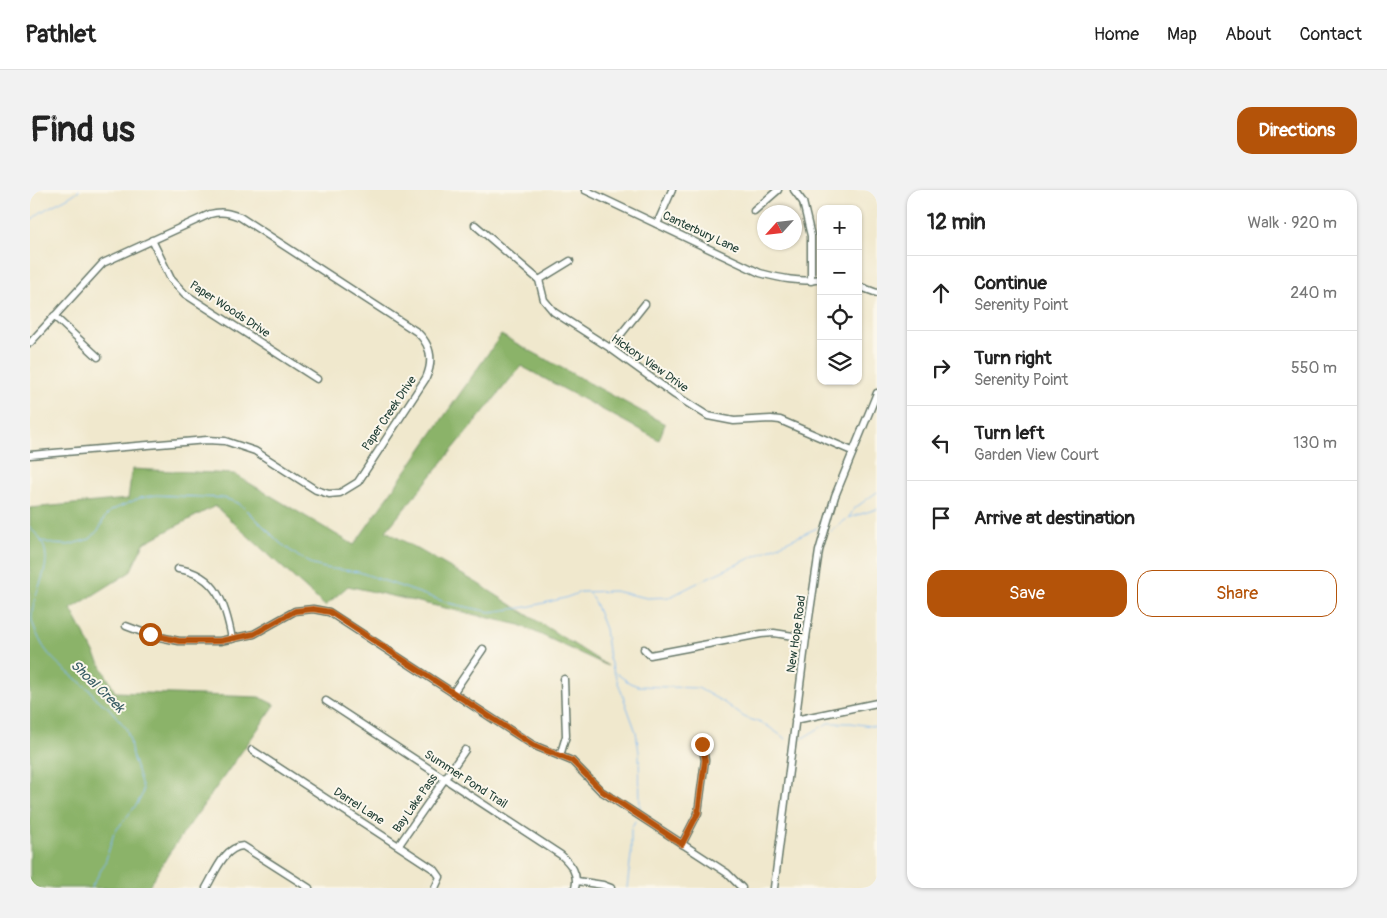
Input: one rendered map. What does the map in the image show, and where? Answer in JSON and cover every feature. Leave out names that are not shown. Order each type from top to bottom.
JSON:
[{"type":"street","name":"Canterbury Lane","points":[[585,190],[760,273],[782,278],[811,281],[817,280]]},
{"type":"street","points":[[600,198],[604,190]]},
{"type":"street","points":[[657,224],[672,190]]},
{"type":"street","points":[[754,211],[778,190]]},
{"type":"street","points":[[794,190],[803,202],[810,236],[811,281]]},
{"type":"street","name":"Paper Creek Drive","points":[[30,343],[103,263],[210,214],[220,212],[240,217],[417,332],[424,338],[429,348],[431,359],[430,369],[426,378],[358,482],[340,493],[329,494],[316,490],[255,451],[225,441],[207,440],[30,455]]},
{"type":"street","points":[[475,226],[539,280],[570,261]]},
{"type":"street","name":"Paper Woods Drive","points":[[152,240],[171,279],[185,294],[317,379]]},
{"type":"street","name":"Hickory View Drive","points":[[539,280],[544,300],[554,312],[610,348],[675,395],[708,416],[734,421],[780,420],[852,451]]},
{"type":"street","points":[[862,287],[877,293]]},
{"type":"street","points":[[610,348],[645,304]]},
{"type":"street","points":[[54,316],[98,357]]},
{"type":"street","name":"New Hope Road","points":[[774,888],[806,638],[820,551],[835,496],[877,393]]},
{"type":"street","points":[[178,569],[193,571],[212,587],[221,599],[227,614],[232,639]]},
{"type":"street","points":[[126,626],[179,641],[220,641],[254,634],[295,611],[313,609],[330,612],[533,745],[572,761],[602,791],[727,874],[742,888]]},
{"type":"street","points":[[644,649],[650,655],[774,633],[806,638]]},
{"type":"street","points":[[453,693],[483,649]]},
{"type":"street","points":[[560,756],[566,736],[564,679]]},
{"type":"street","name":"Summer Pond Trail","points":[[326,701],[561,855],[569,862],[576,884]]},
{"type":"street","points":[[796,720],[877,704]]},
{"type":"street","points":[[682,844],[698,813],[705,760],[702,744]]},
{"type":"street","name":"Darrel Lane","points":[[252,750],[435,870],[440,877],[435,888]]},
{"type":"street","name":"Bay Lake Pass","points":[[399,845],[446,780],[465,750]]},
{"type":"street","points":[[206,888],[228,852],[237,846],[244,846],[308,888]]},
{"type":"street","points":[[576,884],[603,885],[611,888]]},
{"type":"green space","points":[[501,335],[665,424],[659,440],[521,366],[386,531],[477,583],[608,666],[520,625],[348,586],[325,606],[215,506],[144,543],[130,572],[71,609],[115,692],[259,697],[275,705],[168,855],[148,888],[30,888],[30,508],[128,499],[132,469],[234,474],[354,545]]},
{"type":"waterway","points":[[30,222],[47,208],[79,190]]},
{"type":"waterway","points":[[849,517],[855,508],[877,492]]},
{"type":"waterway","points":[[43,541],[68,545],[90,539],[100,528],[110,511],[140,498],[156,495],[224,498],[238,503],[245,508],[280,543],[313,565],[359,572],[448,603],[490,612],[527,607],[581,592],[614,591],[647,598],[670,597],[709,577],[817,528]]},
{"type":"waterway","points":[[831,531],[848,518],[877,509]]},
{"type":"waterway","name":"Shoal Creek","points":[[30,528],[40,539],[45,551],[46,562],[33,608],[32,621],[38,636],[54,660],[91,691],[95,698],[108,707],[126,728],[143,789],[137,804],[114,833],[105,863],[91,888]]},
{"type":"waterway","points":[[589,593],[605,629],[609,658],[636,732],[639,752],[640,808]]},
{"type":"waterway","points":[[617,674],[638,686],[698,688],[744,717],[766,725],[786,739]]},
{"type":"waterway","points":[[801,739],[828,723],[851,723],[877,727]]},
{"type":"waterway","points":[[627,888],[631,855],[631,829],[635,821]]},
{"type":"route","points":[[150,634],[179,641],[220,641],[254,634],[295,611],[313,609],[330,612],[533,745],[572,761],[602,791],[682,844],[698,813],[705,760],[702,744]]}]
